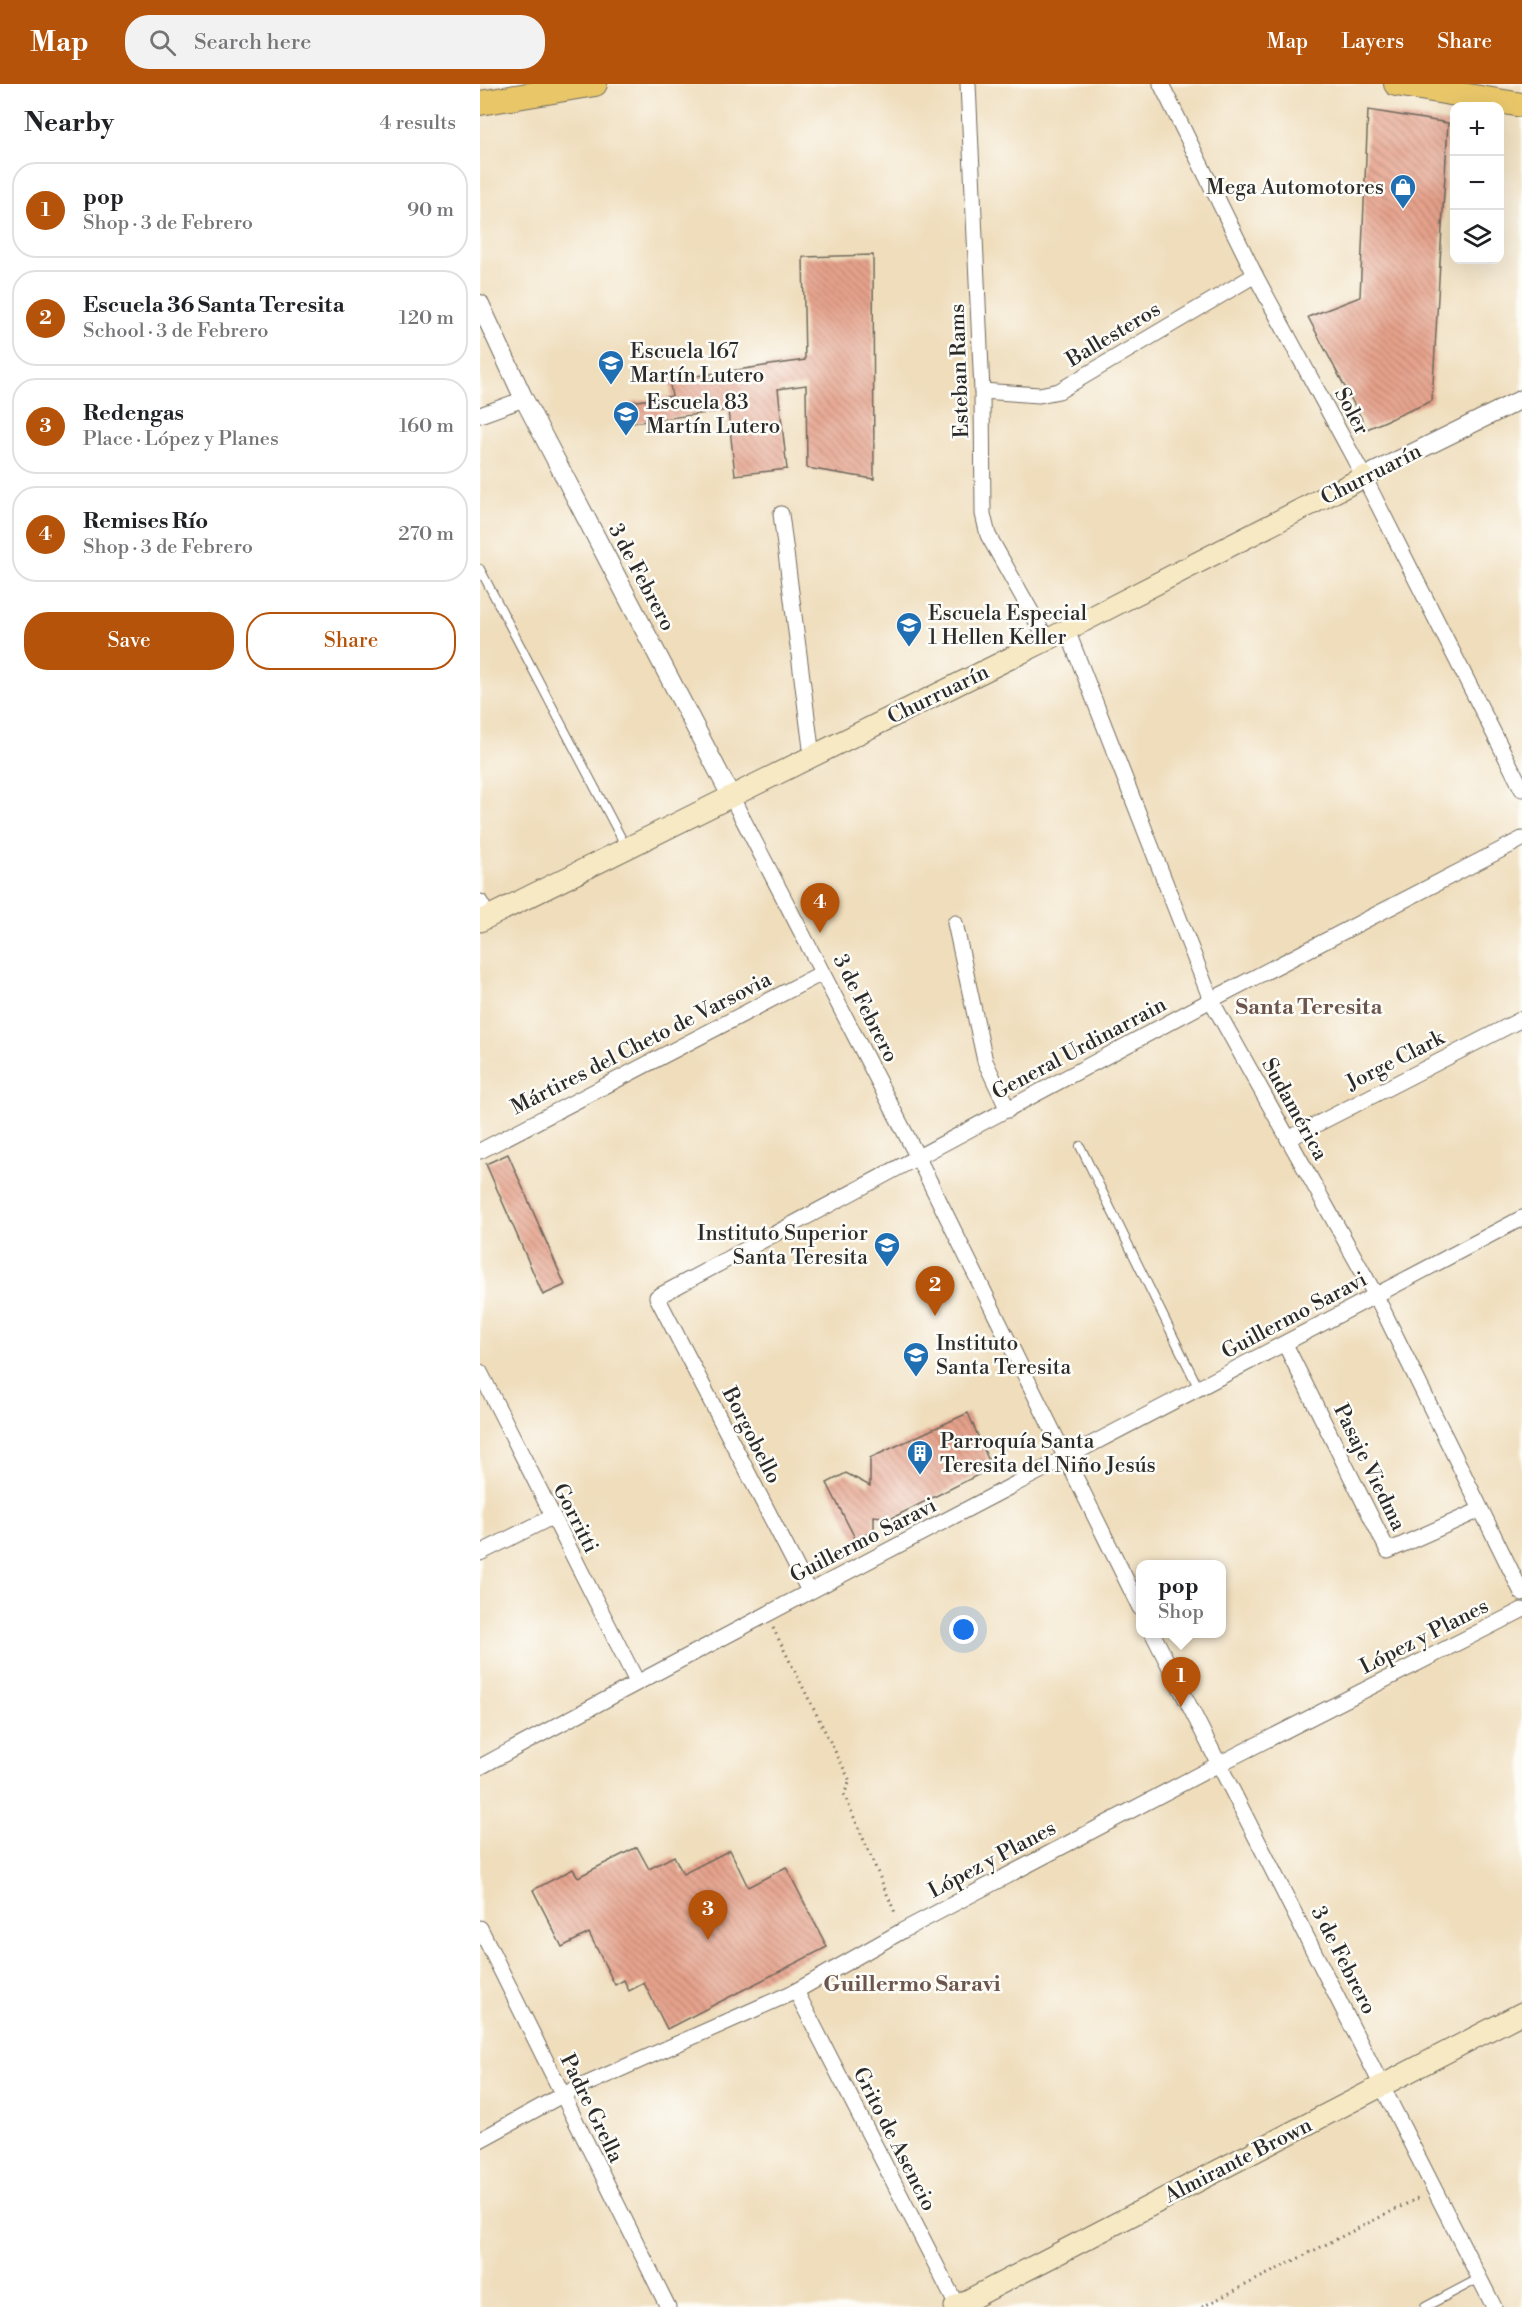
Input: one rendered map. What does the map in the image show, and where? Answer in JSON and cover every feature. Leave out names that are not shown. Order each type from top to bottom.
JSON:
[{"type":"main road","points":[[480,103],[595,84]]},
{"type":"main road","points":[[1396,84],[1522,105]]},
{"type":"main road","name":"Churruarín","points":[[483,913],[627,848],[1067,630],[1364,477]]},
{"type":"main road","name":"Almirante Brown","points":[[956,2306],[1522,2013]]},
{"type":"street","name":"Esteban Rams","points":[[968,84],[982,391],[983,514],[988,535],[1047,640]]},
{"type":"street","name":"Soler","points":[[1161,84],[1255,275],[1364,477],[1522,789]]},
{"type":"street","name":"Ballesteros","points":[[982,391],[1039,395],[1059,391],[1255,275]]},
{"type":"street","name":"3 de Febrero","points":[[480,304],[524,399],[918,1158],[1136,1600]]},
{"type":"street","points":[[480,415],[524,399]]},
{"type":"street","name":"Churruarín","points":[[1364,477],[1522,399]]},
{"type":"street","points":[[781,514],[812,756]]},
{"type":"street","name":"Sudamérica","points":[[1067,630],[1212,1000],[1376,1296],[1522,1593]]},
{"type":"street","name":"General Urdinarrain","points":[[657,1297],[1212,1000],[1522,840]]},
{"type":"street","points":[[955,923],[985,1061],[1008,1110]]},
{"type":"street","name":"Mártires del Cheto de Varsovia","points":[[480,1151],[822,973]]},
{"type":"street","name":"Jorge Clark","points":[[1288,1139],[1522,1019]]},
{"type":"street","name":"Guillermo Saravi","points":[[480,1767],[765,1614],[1066,1459],[1522,1218]]},
{"type":"street","name":"Borgobello","points":[[657,1297],[809,1591]]},
{"type":"street","name":"Pasaje Viedma","points":[[1285,1344],[1388,1551],[1480,1510]]},
{"type":"street","name":"Gorritti","points":[[480,1372],[638,1682]]},
{"type":"street","points":[[480,1553],[552,1517]]},
{"type":"street","name":"López y Planes","points":[[480,2140],[562,2095],[796,1991],[902,1931],[1219,1764],[1522,1610]]},
{"type":"street","name":"3 de Febrero","points":[[1155,1638],[1494,2307]]},
{"type":"street","name":"Padre Grella","points":[[480,1928],[668,2307]]},
{"type":"street","name":"Grito de Asencio","points":[[796,1991],[956,2306]]},
{"type":"lane","points":[[480,570],[627,848]]},
{"type":"lane","points":[[1080,1146],[1199,1389]]},
{"type":"lane","points":[[1425,2307],[1480,2278]]},
{"type":"path","points":[[765,1614],[850,1781],[844,1794],[902,1931]]},
{"type":"path","points":[[1202,2307],[1436,2189]]},
{"type":"building","name":"Mega Automotores","points":[[1368,110],[1448,123],[1432,401],[1367,429],[1308,317],[1360,297]]},
{"type":"building","points":[[873,255],[874,479],[807,468],[806,385],[778,389],[787,469],[735,475],[728,410],[633,423],[631,402],[672,396],[669,380],[805,360],[803,257]]},
{"type":"building","points":[[508,1154],[565,1285],[543,1295],[486,1164]]},
{"type":"building","name":"Parroquía Santa Teresita del Niño Jesús","points":[[968,1413],[992,1468],[892,1518],[874,1516],[874,1531],[856,1540],[827,1483],[846,1473],[870,1486],[870,1458]]},
{"type":"building","points":[[637,1847],[649,1869],[674,1856],[683,1874],[730,1850],[748,1887],[786,1867],[827,1947],[667,2029],[644,1983],[629,1991],[624,1980],[615,1985],[589,1933],[562,1947],[533,1890],[573,1869],[578,1877]]},
{"type":"place","name":"Mega Automotores","points":[[1403,210]]},
{"type":"place","name":"Escuela 167 Martín Lutero","points":[[611,386]]},
{"type":"place","name":"Escuela 83 Martín Lutero","points":[[626,437]]},
{"type":"place","name":"Escuela Especial 1 Hellen Keller","points":[[909,648]]},
{"type":"place","name":"Remises Río","points":[[820,933]]},
{"type":"place","name":"Instituto Superior Santa Teresita","points":[[887,1268]]},
{"type":"place","name":"Escuela 36 Santa Teresita","points":[[935,1316]]},
{"type":"place","name":"Instituto Santa Teresita","points":[[916,1378]]},
{"type":"place","name":"Parroquía Santa Teresita del Niño Jesús","points":[[920,1476]]},
{"type":"place","name":"pop","points":[[1181,1707]]},
{"type":"place","name":"Redengas","points":[[708,1940]]},
{"type":"district","name":"Santa Teresita","points":[[1309,1006]]},
{"type":"district","name":"Guillermo Saravi","points":[[912,1983]]}]
